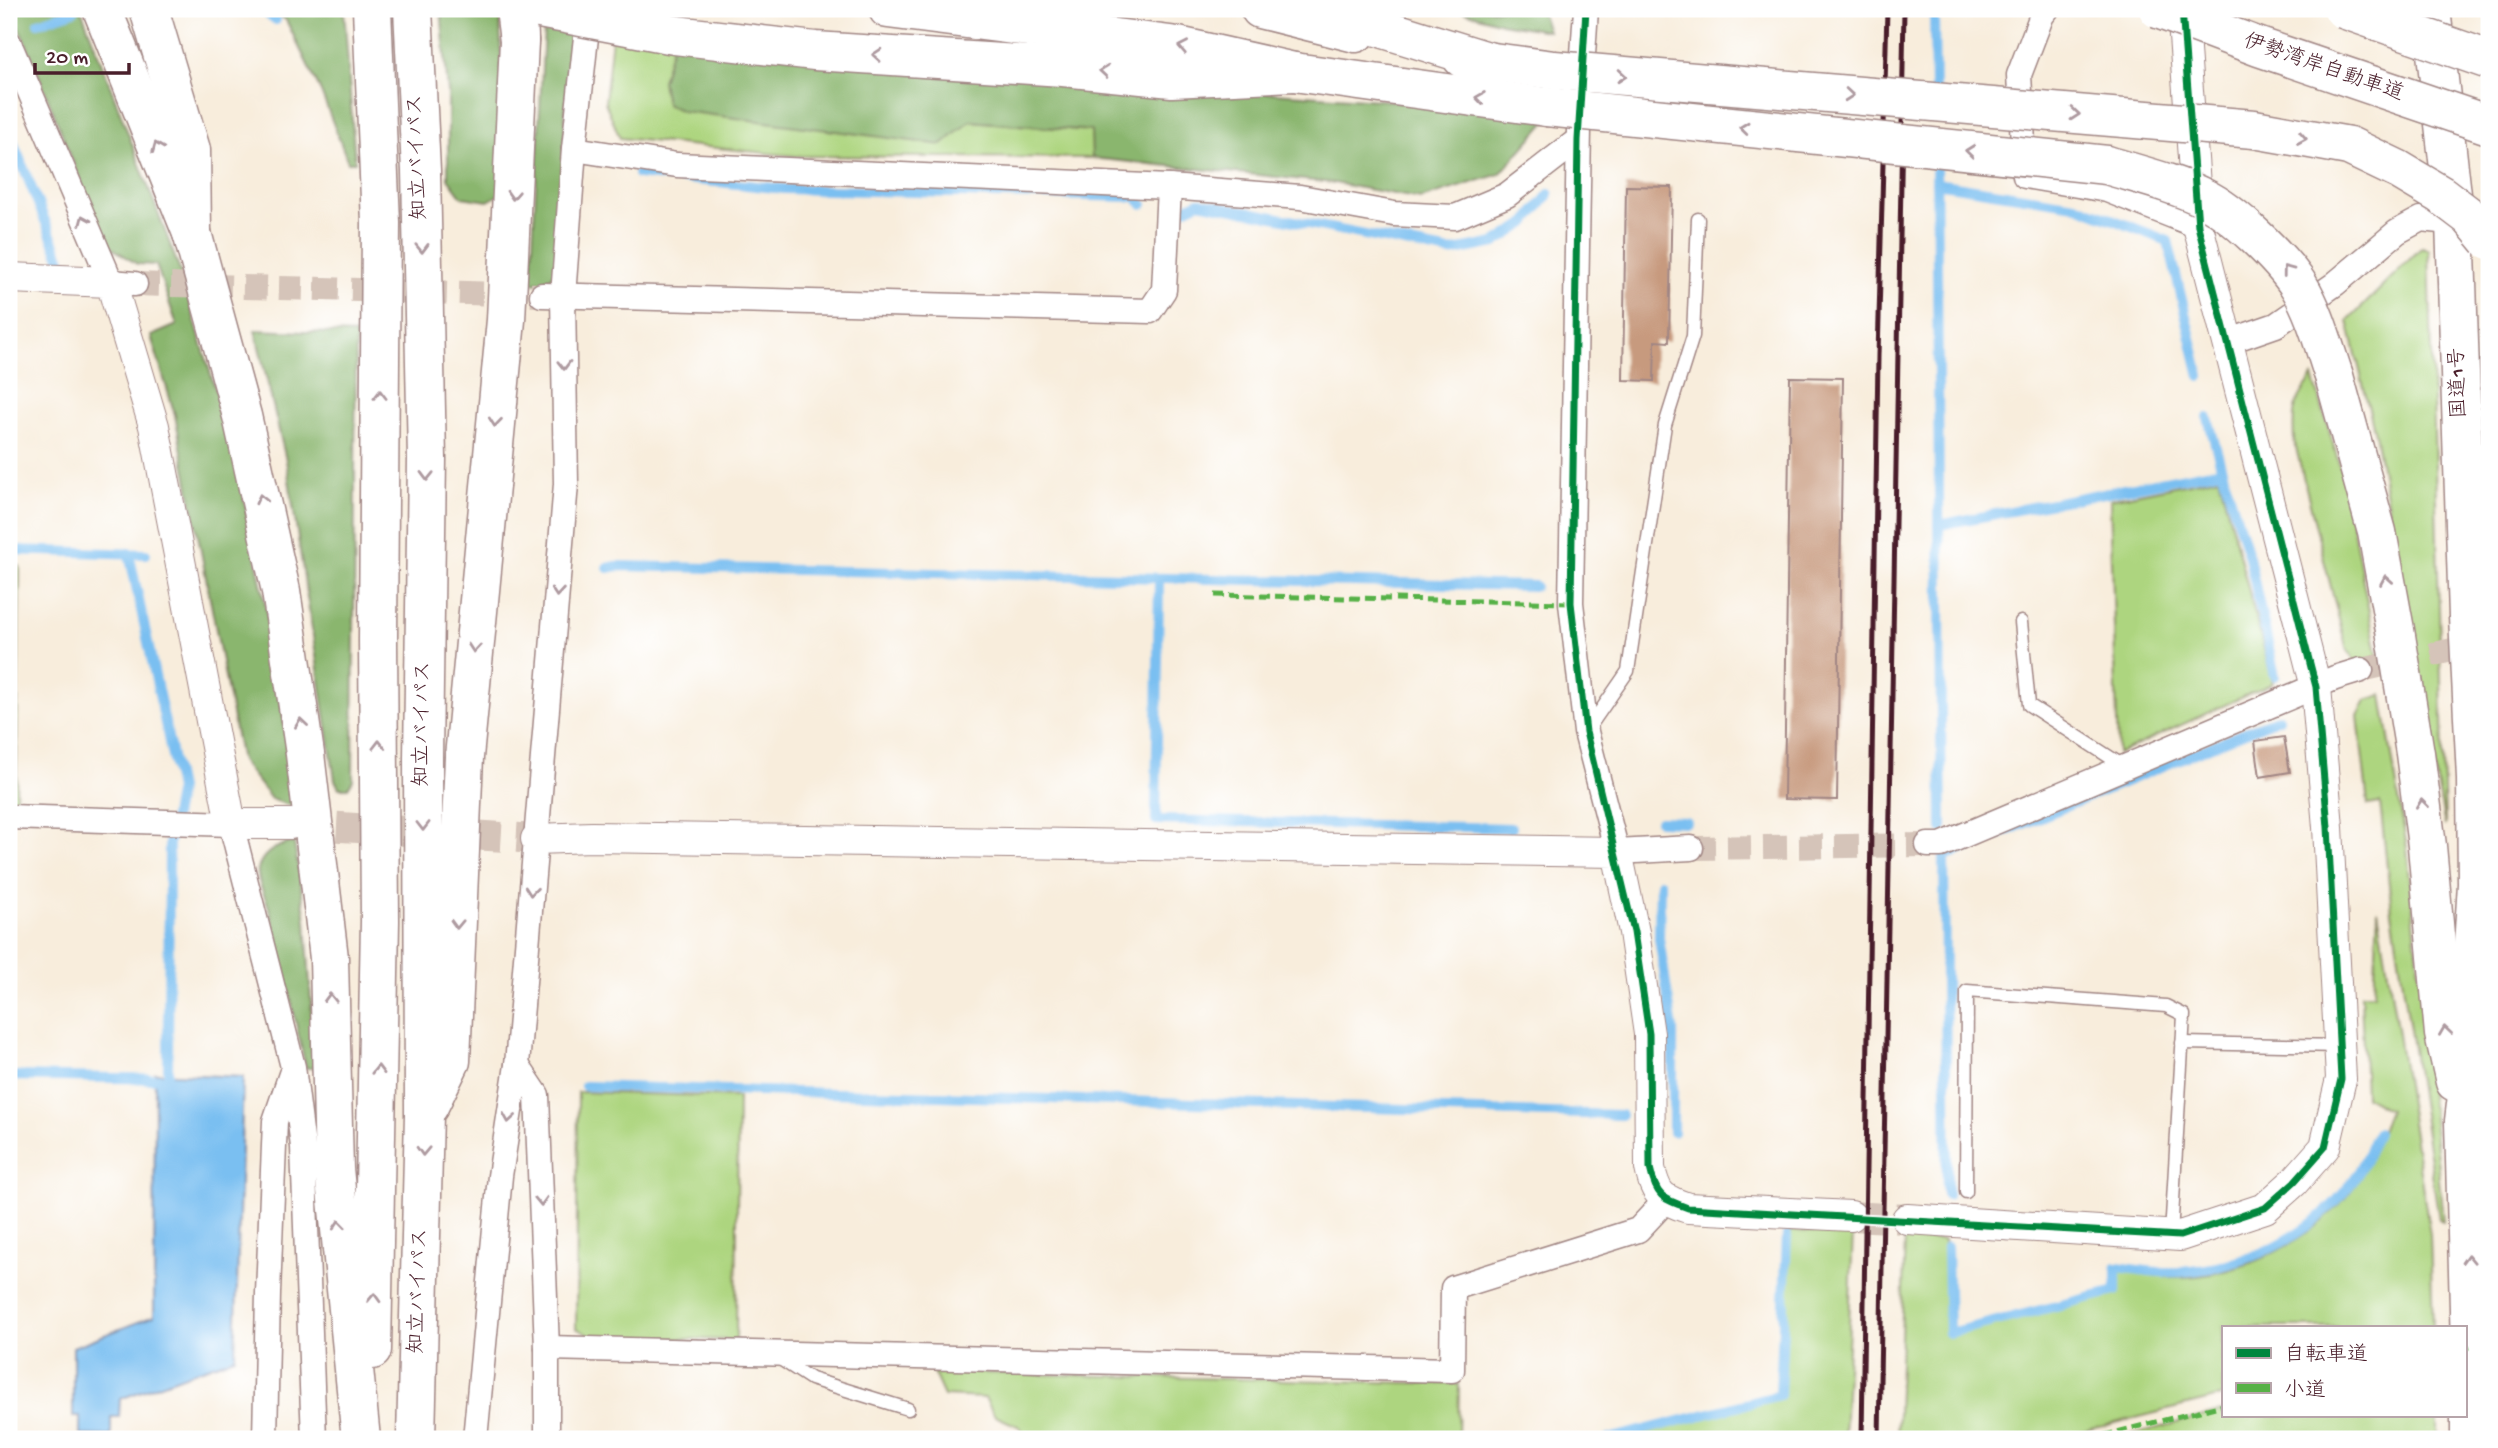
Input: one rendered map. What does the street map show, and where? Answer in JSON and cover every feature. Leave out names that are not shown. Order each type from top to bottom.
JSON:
[{"type":"highway","points":[[102,9],[192,233],[242,416],[281,591],[305,754],[329,958],[334,1169],[361,1439]]},
{"type":"highway","points":[[149,9],[191,150],[192,233]]},
{"type":"highway","name":"知立バイパス","points":[[369,1439],[376,1244],[380,921],[378,626],[381,223],[372,9]]},
{"type":"highway","name":"知立バイパス","points":[[413,9],[421,171],[427,459],[423,758],[424,1114],[416,1439]]},
{"type":"highway","points":[[540,9],[675,35],[815,51],[1063,67],[1172,78],[1294,72]]},
{"type":"highway","points":[[888,9],[1178,46],[1294,72],[1547,107],[2107,165],[2206,199],[2275,255],[2299,287],[2334,376],[2377,531],[2395,630],[2416,753],[2426,833],[2444,1034],[2464,1121]]},
{"type":"highway","points":[[1260,9],[1448,55],[1494,63],[2255,129],[2349,146],[2399,170],[2441,195],[2470,217],[2489,240]]},
{"type":"highway","points":[[1320,9],[1494,63]]},
{"type":"highway","name":"伊勢湾岸自動車道","points":[[2158,9],[2259,47],[2489,125]]},
{"type":"highway","points":[[2343,9],[2489,60]]},
{"type":"highway","name":"国道1号","points":[[2431,9],[2472,225],[2468,616],[2476,778],[2477,884],[2470,994],[2472,1054],[2464,1121],[2470,1439]]},
{"type":"highway","points":[[424,1114],[451,1060],[464,757],[506,320],[517,19]]},
{"type":"highway","name":"国道1号","points":[[2477,884],[2489,995]]},
{"type":"street","points":[[475,1439],[500,1176],[517,1065],[566,484],[552,296],[574,149],[589,9]]},
{"type":"street","points":[[1586,9],[1578,140],[1571,603],[1586,732],[1617,852],[1634,932],[1649,1034],[1650,1168],[1655,1188],[1666,1200],[1688,1208],[1851,1216]]},
{"type":"street","points":[[2046,9],[2019,75],[2025,176],[2107,190],[2198,226]]},
{"type":"street","points":[[1907,1219],[2180,1236],[2265,1208],[2294,1182],[2325,1147],[2341,1079],[2328,827],[2316,687],[2198,226],[2182,9]]},
{"type":"street","points":[[9,43],[123,283],[154,426],[231,824],[293,1067],[303,1147],[314,1439]]},
{"type":"street","points":[[574,149],[677,165],[1169,187],[1300,197],[1394,214],[1455,217],[1507,195],[1578,140]]},
{"type":"street","points":[[552,296],[1150,311],[1164,290],[1169,187]]},
{"type":"street","points":[[2227,342],[2276,326],[2335,284],[2397,232],[2421,219],[2472,225]]},
{"type":"street","points":[[9,278],[123,283]]},
{"type":"street","points":[[1928,845],[1941,845],[2335,678],[2361,670]]},
{"type":"street","points":[[9,817],[200,824],[292,824]]},
{"type":"street","points":[[536,839],[1617,852],[1691,848]]},
{"type":"street","points":[[517,1065],[537,1095],[547,1348],[547,1439]]},
{"type":"street","points":[[265,1439],[275,1121],[293,1067]]},
{"type":"street","points":[[547,1348],[1452,1370],[1453,1287],[1638,1230],[1666,1200]]},
{"type":"lane","points":[[1586,732],[1628,671],[1665,425],[1693,337],[1698,219]]},
{"type":"lane","points":[[2021,622],[2029,705],[2126,767]]},
{"type":"lane","points":[[1966,1192],[1967,991],[2166,1006],[2184,1015],[2171,1236]]},
{"type":"lane","points":[[2182,1043],[2340,1046]]},
{"type":"lane","points":[[774,1355],[811,1379],[908,1409]]},
{"type":"green space","points":[[9,9],[81,9],[179,268],[235,455],[273,642],[296,808],[271,799],[241,761],[175,415],[151,336],[177,325],[156,265],[137,264],[105,243],[27,45]]},
{"type":"green space","points":[[270,9],[344,9],[355,162],[348,162],[321,92],[286,20]]},
{"type":"green space","points":[[441,9],[500,9],[504,192],[488,201],[462,197],[448,178],[448,92]]},
{"type":"green space","points":[[545,9],[577,9],[566,101],[557,269],[547,280],[531,283]]},
{"type":"green space","points":[[615,9],[678,9],[673,43],[970,121],[1092,131],[1092,158],[795,156],[620,138],[605,102]]},
{"type":"green space","points":[[1456,9],[1540,9],[1548,31],[1501,23]]},
{"type":"green space","points":[[673,43],[921,70],[1427,103],[1551,116],[1500,174],[1421,199],[1334,183],[1092,158],[1091,131],[970,121],[942,145],[682,111],[666,104],[662,81]]},
{"type":"green space","points":[[2422,247],[2429,250],[2445,826],[2375,434],[2348,321]]},
{"type":"green space","points":[[255,330],[356,334],[353,780],[348,788],[339,788],[335,780],[286,460]]},
{"type":"green space","points":[[2313,377],[2343,477],[2380,669],[2372,674],[2355,661],[2346,647],[2294,440],[2293,420],[2296,406]]},
{"type":"green space","points":[[2219,477],[2273,683],[2118,754],[2110,499]]},
{"type":"green space","points":[[9,566],[20,566],[16,800],[9,799]]},
{"type":"green space","points":[[2382,695],[2407,848],[2443,1221],[2439,1219],[2392,912],[2380,803],[2368,805],[2358,716],[2366,700]]},
{"type":"green space","points":[[294,842],[306,920],[315,1068],[306,1068],[279,945],[258,873],[260,863],[267,854],[277,847]]},
{"type":"green space","points":[[2378,910],[2430,1234],[2433,1326],[2222,1326],[2222,1396],[2052,1439],[1897,1439],[1905,1238],[1944,1240],[1947,1336],[2118,1294],[2118,1270],[2177,1277],[2201,1275],[2251,1263],[2275,1252],[2318,1224],[2337,1207],[2353,1188],[2374,1150],[2389,1110],[2365,1097],[2361,994],[2374,994]]},
{"type":"green space","points":[[578,1092],[738,1097],[736,1340],[592,1337],[576,1328]]},
{"type":"green space","points":[[1790,1231],[1853,1233],[1844,1439],[1626,1439],[1782,1397]]},
{"type":"green space","points":[[933,1372],[1459,1384],[1458,1439],[1024,1439],[1020,1427],[995,1416],[985,1398],[944,1396]]},
{"type":"green space","points":[[2222,1411],[2222,1416],[2437,1416],[2437,1439],[2115,1439]]},
{"type":"water","points":[[155,1073],[243,1077],[235,1357],[120,1399],[119,1417],[111,1417],[111,1436],[80,1435],[80,1416],[73,1416],[73,1347],[154,1316]]},
{"type":"building","points":[[1626,186],[1672,187],[1669,342],[1655,341],[1654,381],[1623,380]]},
{"type":"building","points":[[1790,377],[1843,378],[1837,800],[1784,799]]},
{"type":"building","points":[[2284,737],[2290,772],[2260,777],[2255,741]]},
{"type":"waterway","points":[[261,9],[276,20]]},
{"type":"waterway","points":[[1934,9],[1935,96]]},
{"type":"waterway","points":[[38,23],[74,11]]},
{"type":"waterway","points":[[9,132],[61,260]]},
{"type":"waterway","points":[[1936,156],[1942,829]]},
{"type":"waterway","points":[[638,174],[785,189],[1135,197],[1143,204]]},
{"type":"waterway","points":[[1936,183],[2075,205],[2168,241],[2200,376]]},
{"type":"waterway","points":[[1180,211],[1199,202],[1450,252],[1495,243],[1526,223],[1549,194]]},
{"type":"waterway","points":[[2208,418],[2222,470]]},
{"type":"waterway","points":[[1939,525],[2222,470],[2249,557],[2275,676]]},
{"type":"waterway","points":[[9,550],[146,554]]},
{"type":"waterway","points":[[129,553],[179,789],[169,843],[168,1085]]},
{"type":"waterway","points":[[608,568],[617,566],[1535,586]]},
{"type":"waterway","points":[[1159,579],[1156,820],[1512,828]]},
{"type":"waterway","points":[[1947,1195],[1944,857],[2279,718]]},
{"type":"waterway","points":[[1660,821],[1686,822]]},
{"type":"waterway","points":[[1660,883],[1659,938],[1673,1030],[1673,1132]]},
{"type":"waterway","points":[[9,1076],[166,1079]]},
{"type":"waterway","points":[[585,1086],[1621,1115]]},
{"type":"waterway","points":[[1947,1247],[1949,1333],[2116,1291],[2116,1267],[2172,1272],[2228,1264],[2274,1247],[2295,1235],[2334,1204],[2354,1179],[2377,1133]]},
{"type":"waterway","points":[[1609,1439],[1780,1395],[1787,1236]]},
{"type":"tunnel","points":[[135,284],[542,295]]},
{"type":"tunnel","points":[[2361,670],[2489,642]]},
{"type":"tunnel","points":[[292,824],[536,839]]},
{"type":"tunnel","points":[[1691,848],[1928,845]]},
{"type":"tunnel","points":[[1851,1216],[1907,1219]]},
{"type":"railway","points":[[1862,1439],[1878,356],[1887,9]]},
{"type":"railway","points":[[1879,1439],[1904,9]]},
{"type":"marked path","points":[[1215,595],[1571,603]]},
{"type":"marked path","points":[[2466,1348],[2470,1347]]},
{"type":"marked path","points":[[2089,1439],[2222,1405]]},
{"type":"cycle path","points":[[1586,9],[1578,140],[1571,603],[1586,732],[1634,932],[1649,1034],[1650,1168],[1655,1185],[1666,1199],[1688,1208],[2180,1236],[2265,1208],[2294,1182],[2325,1147],[2341,1079],[2328,827],[2316,687],[2198,226],[2182,9]]}]
